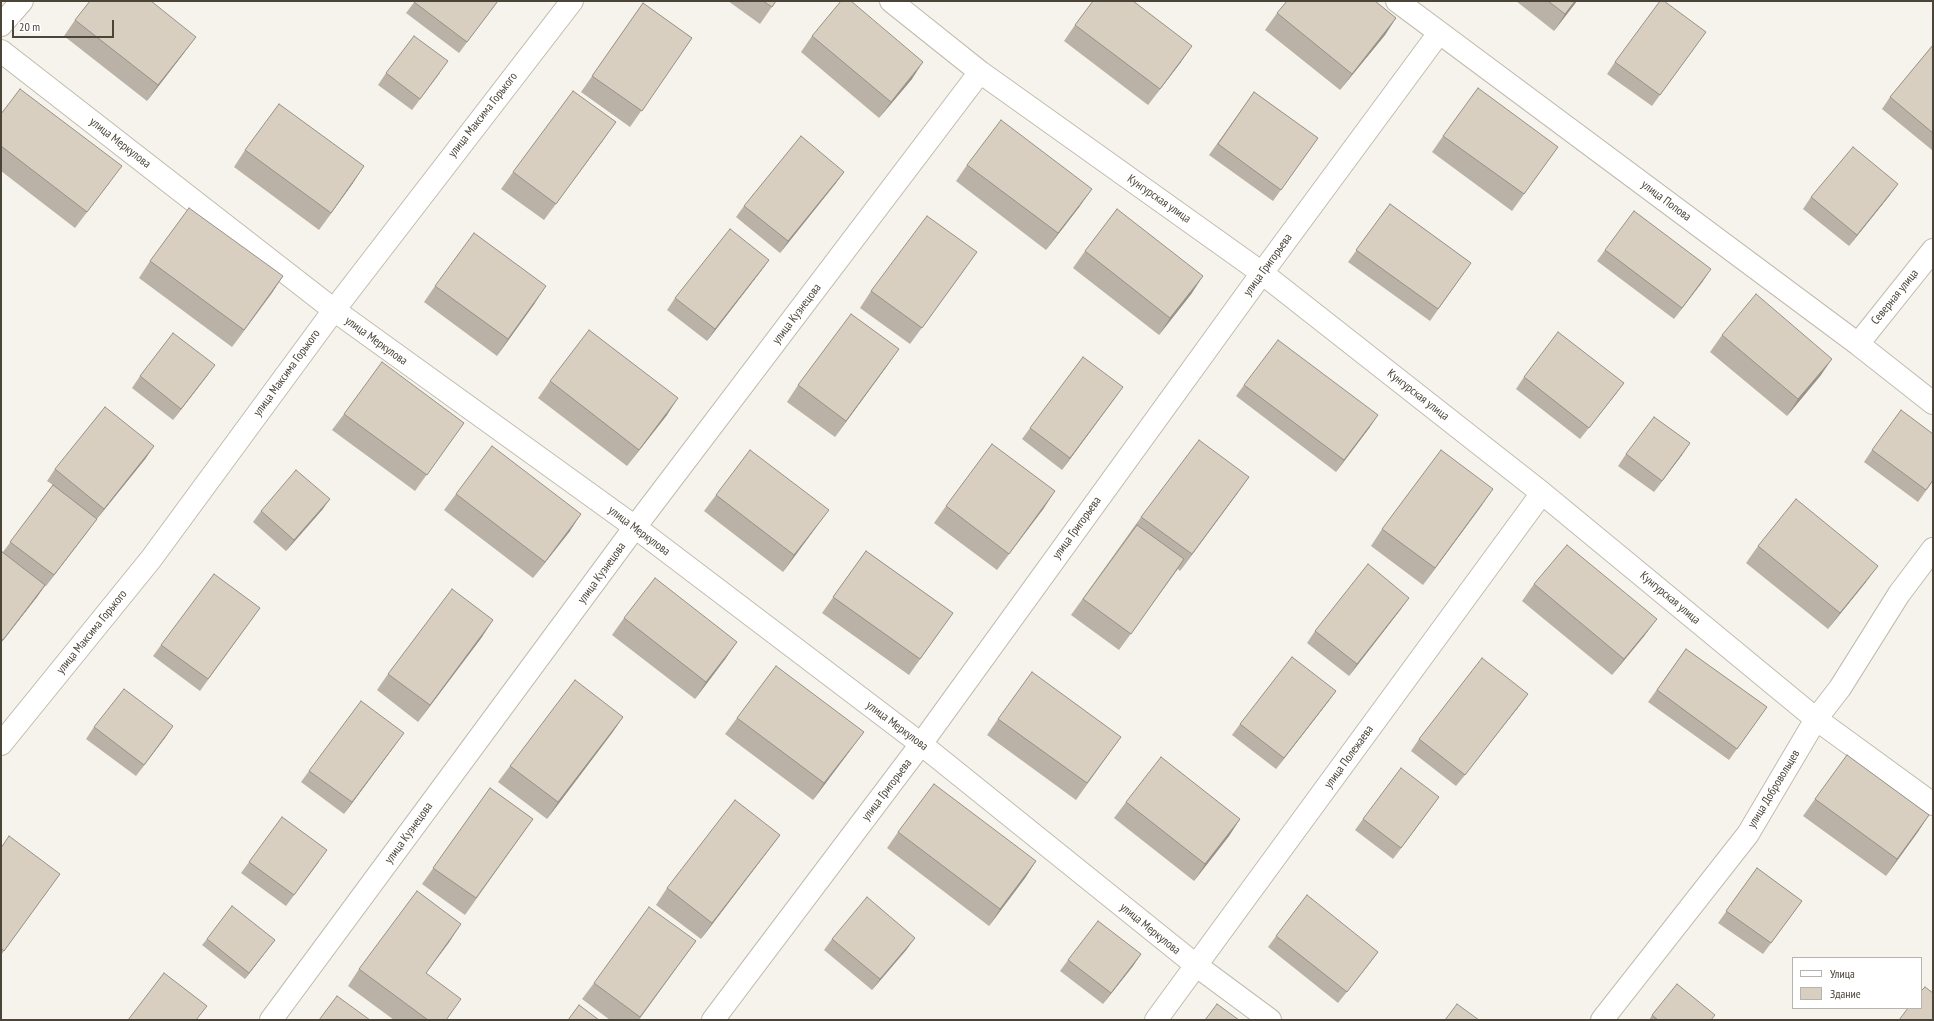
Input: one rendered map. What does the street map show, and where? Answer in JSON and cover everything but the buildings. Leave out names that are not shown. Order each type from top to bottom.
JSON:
[{"type":"street","points":[[1,25],[22,1]]},
{"type":"street","name":"улица Максима Горького","points":[[1,744],[151,559],[334,310],[572,1]]},
{"type":"street","name":"Кунгурская улица","points":[[890,1],[980,72],[1262,273],[1542,493],[1816,719],[1933,804]]},
{"type":"street","name":"улица Попова","points":[[1397,1],[1858,344],[1933,403]]},
{"type":"street","name":"улица Григорьева","points":[[713,1020],[921,744],[1262,273],[1439,33]]},
{"type":"street","name":"улица Меркулова","points":[[1,51],[334,310],[635,528],[921,744],[1196,966],[1270,1020]]},
{"type":"street","name":"улица Кузнецова","points":[[271,1020],[635,528],[980,72]]},
{"type":"street","name":"Северная улица","points":[[1858,344],[1933,250]]},
{"type":"street","name":"улица Полежаева","points":[[1156,1020],[1542,493]]},
{"type":"street","name":"улица Добровольцев","points":[[1602,1020],[1748,834],[1816,719],[1840,688],[1898,594],[1933,549]]}]
